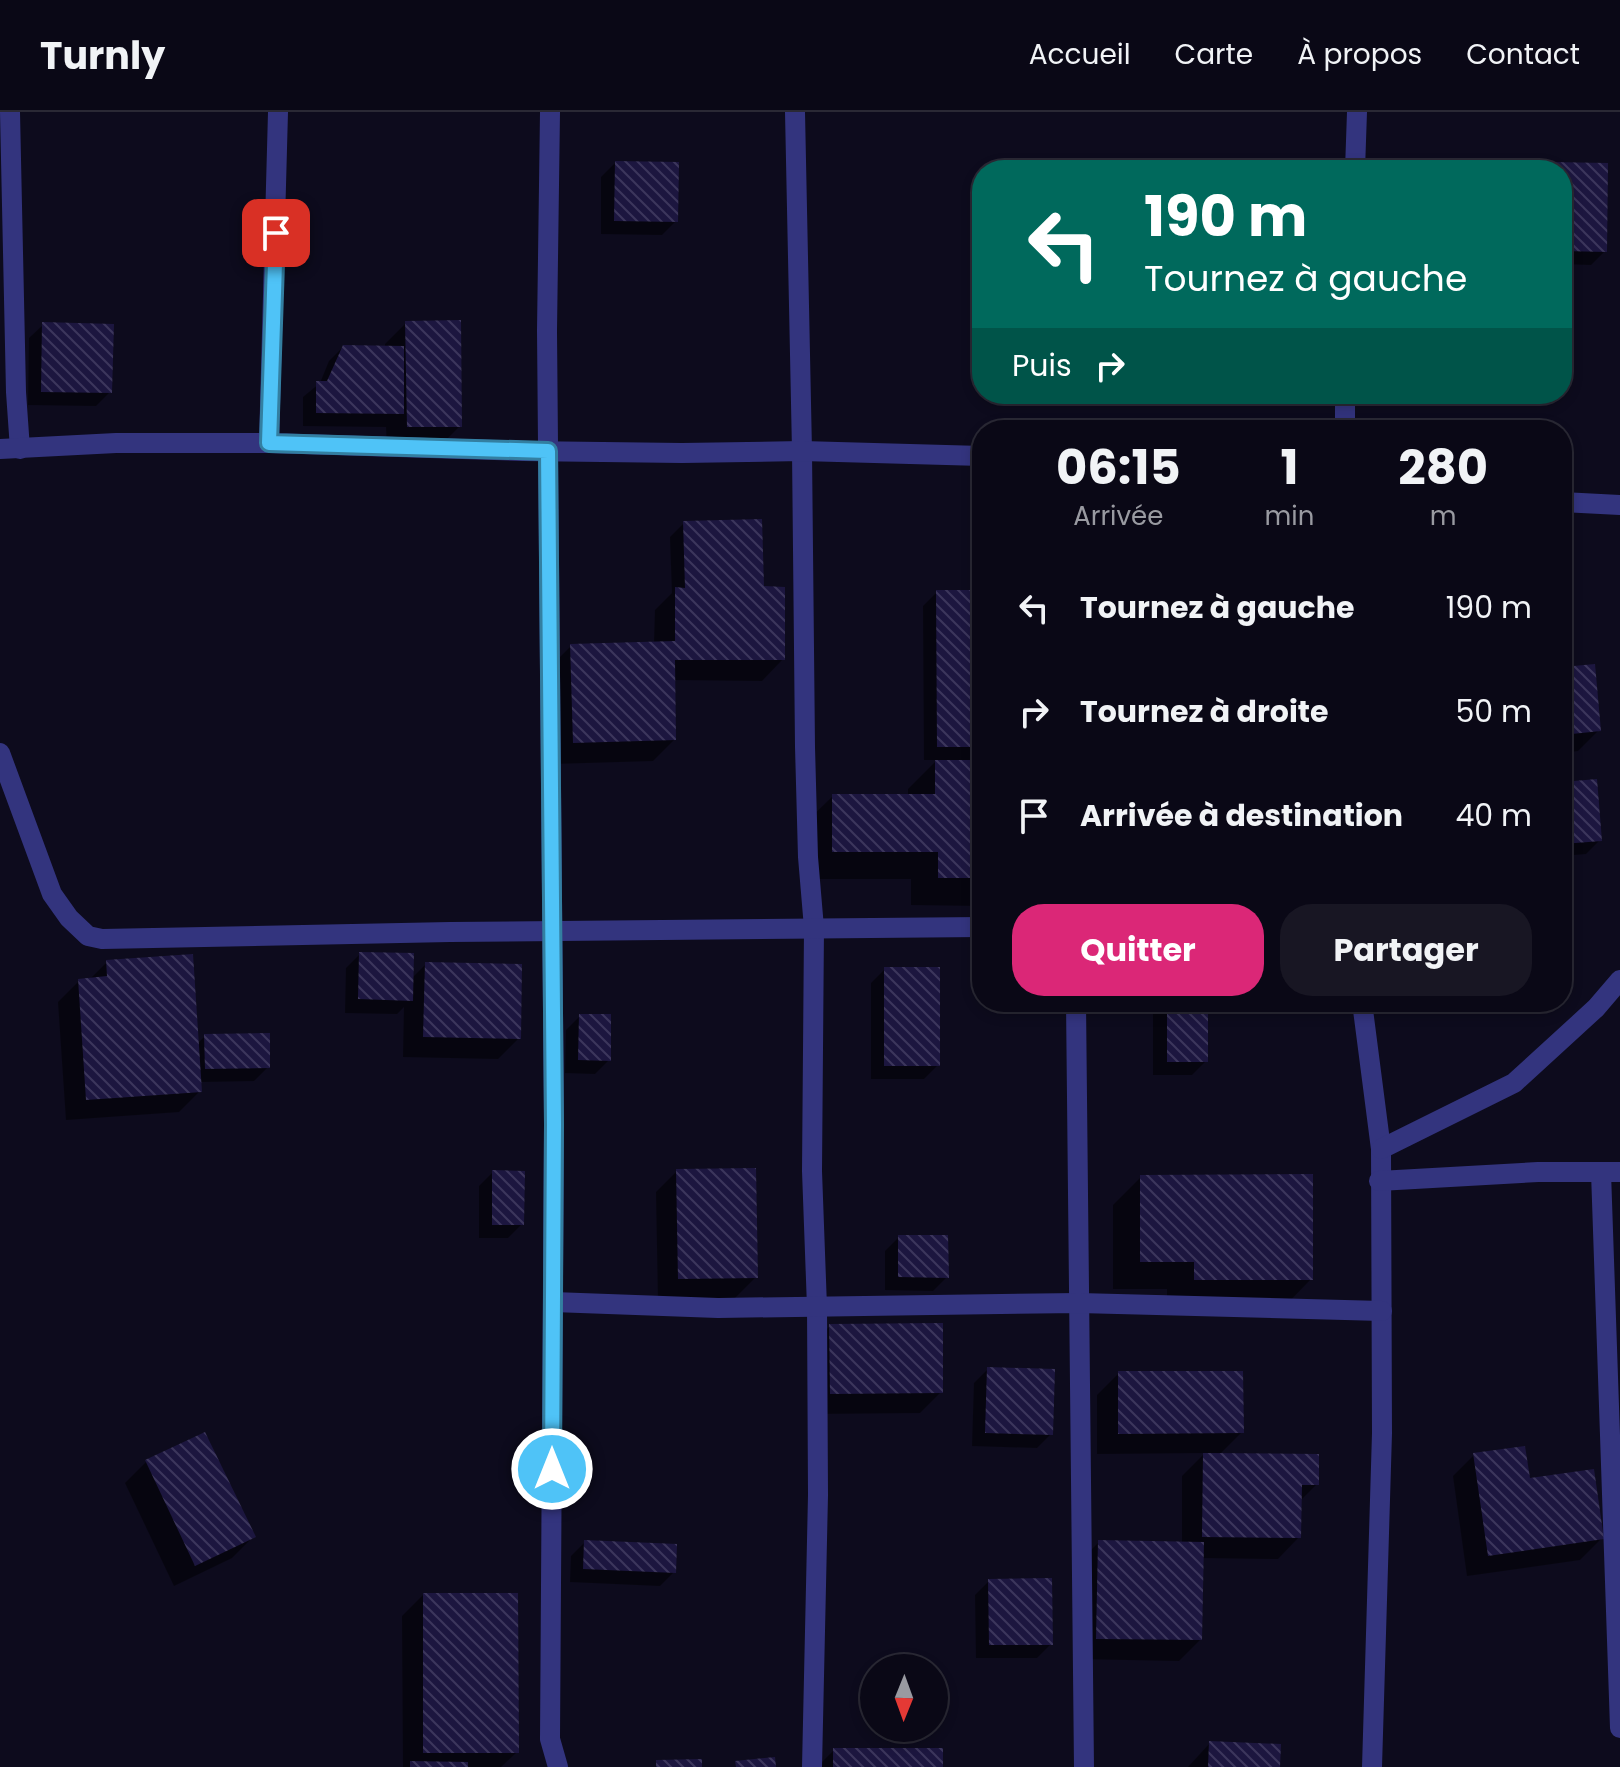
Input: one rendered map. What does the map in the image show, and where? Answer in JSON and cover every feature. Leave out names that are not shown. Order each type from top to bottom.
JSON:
[{"type":"street","points":[[10,112],[16,392],[10,449],[116,443],[269,443],[548,451],[802,451],[972,456]]},
{"type":"street","points":[[269,443],[278,112]]},
{"type":"street","points":[[550,112],[547,192],[553,931],[550,1739],[558,1767]]},
{"type":"street","points":[[795,112],[805,747],[808,857],[814,928],[812,1171],[817,1307],[818,1495],[812,1767]]},
{"type":"street","points":[[1355,160],[1357,112]]},
{"type":"street","points":[[1572,503],[1620,505]]},
{"type":"street","points":[[0,753],[52,894],[69,918],[88,936],[102,939],[972,927]]},
{"type":"street","points":[[1381,1149],[1514,1083],[1596,1008],[1620,980]]},
{"type":"street","points":[[1076,1012],[1084,1767]]},
{"type":"street","points":[[1363,1012],[1381,1149],[1382,1464],[1372,1767]]},
{"type":"street","points":[[1379,1181],[1538,1172],[1610,1172],[1620,1728]]},
{"type":"street","points":[[553,1302],[718,1308],[1079,1303],[1382,1311]]},
{"type":"building","points":[[615,161],[679,162],[678,222],[614,221]]},
{"type":"building","points":[[1572,162],[1608,163],[1607,252],[1572,251]]},
{"type":"building","points":[[461,320],[462,427],[407,427],[405,321]]},
{"type":"building","points":[[42,322],[114,324],[112,393],[41,392]]},
{"type":"building","points":[[343,345],[404,346],[404,414],[316,413],[316,381],[327,381]]},
{"type":"building","points":[[762,519],[764,586],[785,587],[785,660],[675,660],[676,740],[573,743],[570,644],[675,641],[675,587],[685,588],[683,521]]},
{"type":"building","points":[[936,590],[972,590],[972,747],[937,747]]},
{"type":"building","points":[[1595,664],[1601,731],[1572,734],[1572,666]]},
{"type":"building","points":[[935,760],[972,760],[972,878],[938,878],[938,852],[832,852],[832,794],[935,794]]},
{"type":"building","points":[[1597,779],[1602,841],[1572,843],[1572,781]]},
{"type":"building","points":[[359,952],[414,953],[413,1001],[358,999]]},
{"type":"building","points":[[193,954],[202,1092],[86,1100],[78,979],[107,976],[106,960]]},
{"type":"building","points":[[425,962],[522,964],[521,1039],[423,1037]]},
{"type":"building","points":[[884,967],[940,967],[940,1066],[884,1066]]},
{"type":"building","points":[[1167,1012],[1208,1012],[1208,1062],[1167,1062]]},
{"type":"building","points":[[579,1014],[611,1014],[611,1061],[578,1060]]},
{"type":"building","points":[[270,1033],[270,1068],[205,1069],[204,1034]]},
{"type":"building","points":[[756,1168],[758,1278],[678,1279],[676,1169]]},
{"type":"building","points":[[492,1170],[525,1171],[524,1225],[492,1225]]},
{"type":"building","points":[[1313,1174],[1313,1280],[1194,1280],[1194,1262],[1140,1262],[1140,1175]]},
{"type":"building","points":[[898,1235],[948,1235],[949,1278],[898,1277]]},
{"type":"building","points":[[943,1323],[943,1393],[830,1394],[829,1324]]},
{"type":"building","points":[[987,1367],[1055,1369],[1053,1435],[985,1433]]},
{"type":"building","points":[[1118,1371],[1243,1371],[1244,1433],[1118,1434]]},
{"type":"building","points":[[205,1432],[256,1537],[195,1566],[145,1460]]},
{"type":"building","points":[[1525,1446],[1530,1478],[1594,1469],[1604,1539],[1488,1556],[1473,1453]]},
{"type":"building","points":[[1203,1453],[1319,1454],[1319,1485],[1302,1485],[1301,1538],[1202,1537]]},
{"type":"building","points":[[584,1540],[677,1544],[676,1573],[583,1569]]},
{"type":"building","points":[[1098,1540],[1204,1542],[1202,1640],[1096,1639]]},
{"type":"building","points":[[1052,1578],[1053,1645],[989,1645],[988,1579]]},
{"type":"building","points":[[423,1593],[518,1593],[519,1753],[423,1753]]},
{"type":"building","points":[[1209,1741],[1281,1744],[1280,1767],[1208,1767]]},
{"type":"building","points":[[833,1748],[943,1748],[943,1767],[833,1767]]},
{"type":"building","points":[[775,1757],[776,1767],[736,1767],[735,1761]]},
{"type":"building","points":[[702,1759],[702,1767],[656,1767],[656,1760]]},
{"type":"building","points":[[410,1761],[468,1762],[468,1767],[410,1767]]},
{"type":"route","points":[[276,233],[269,443],[548,451],[554,1124],[552,1469]]}]
